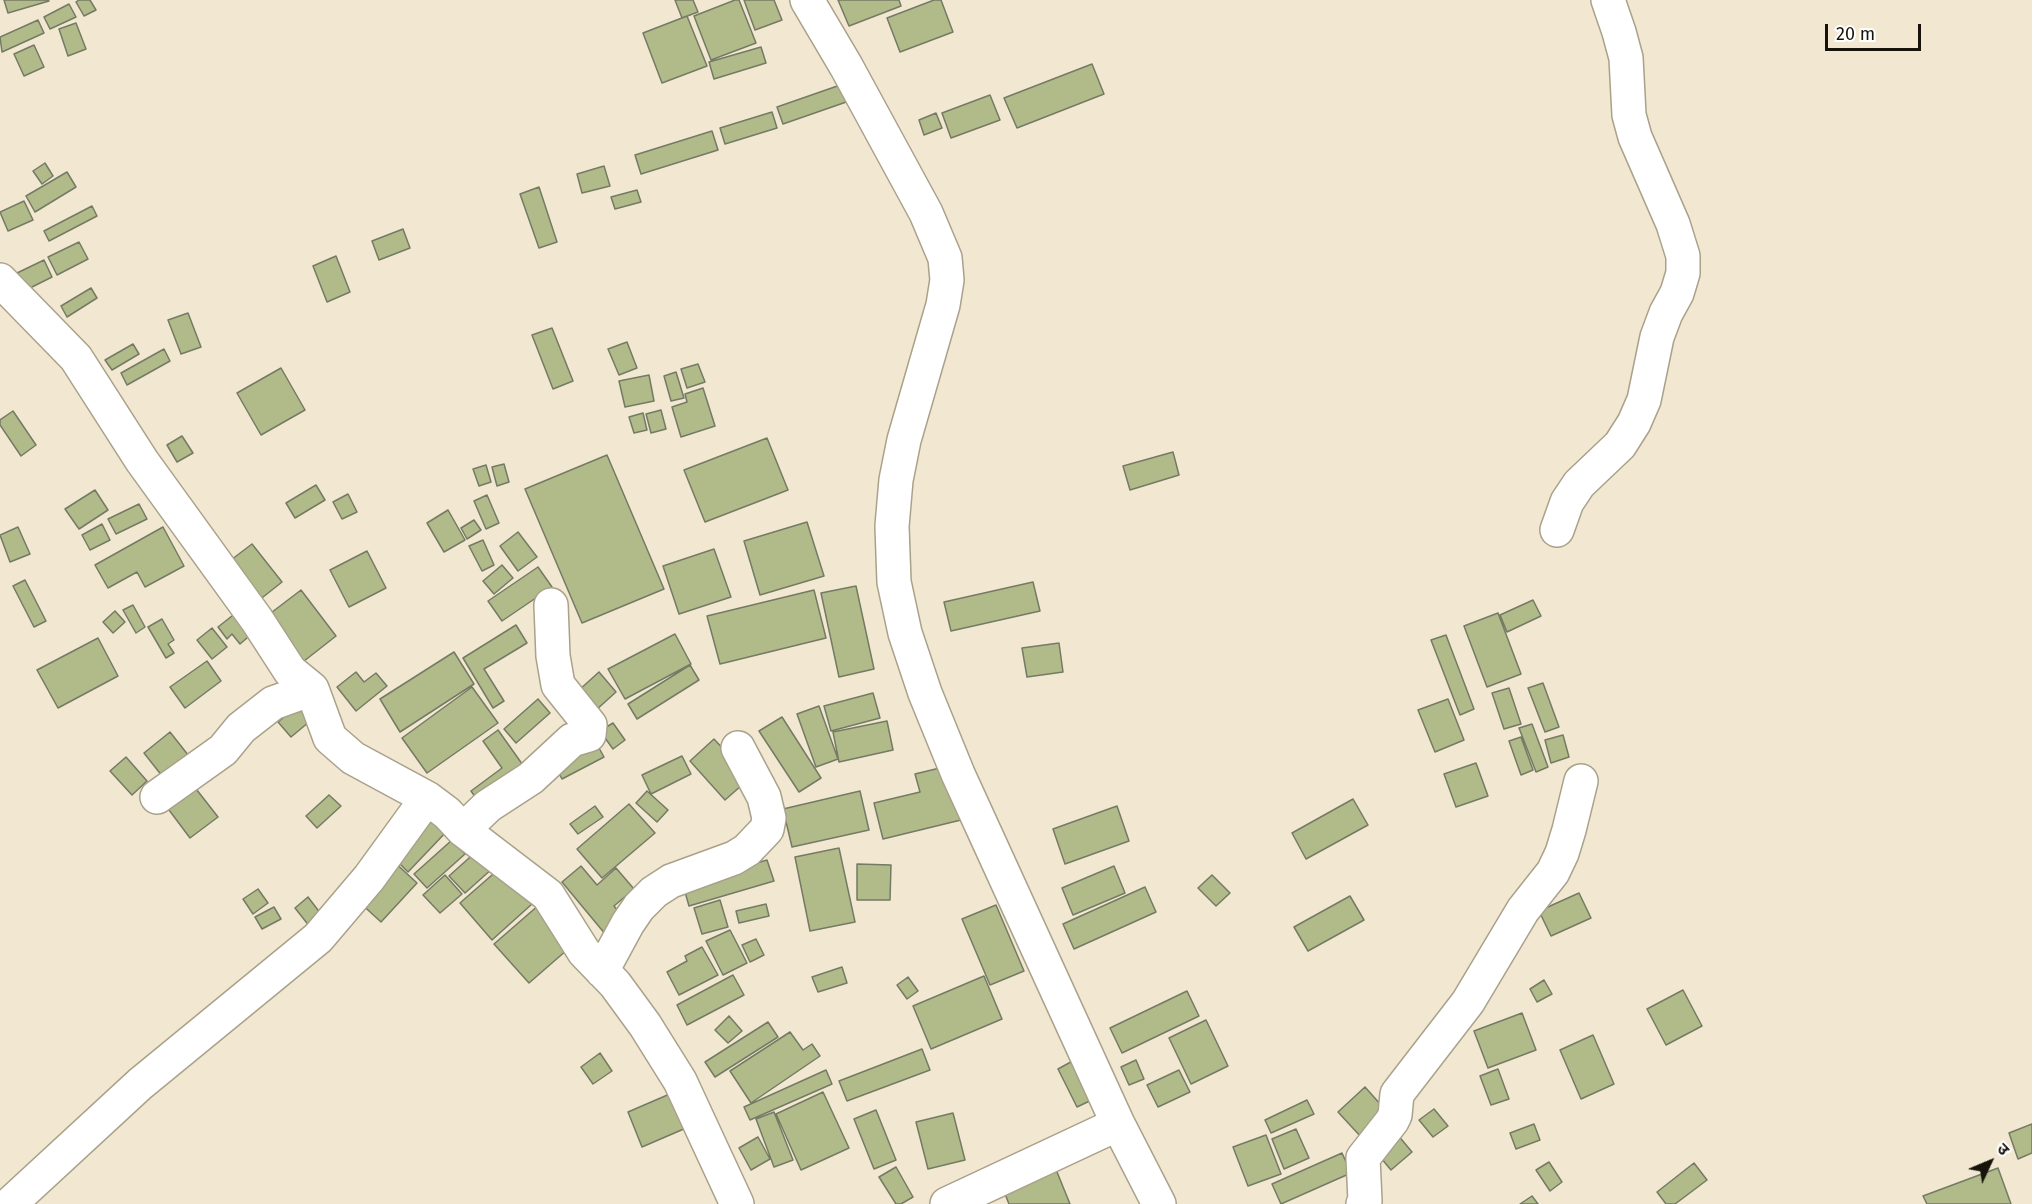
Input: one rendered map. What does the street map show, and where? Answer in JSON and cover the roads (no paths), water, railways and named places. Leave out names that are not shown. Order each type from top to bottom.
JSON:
[{"type":"street","points":[[807,0],[846,66],[920,202],[945,258],[947,280],[943,304],[904,440],[896,480],[892,526],[894,582],[904,633],[925,693],[958,774],[1118,1124],[1158,1204]]},
{"type":"street","points":[[1557,530],[1567,502],[1579,484],[1620,445],[1634,423],[1644,400],[1657,337],[1683,273],[1683,256],[1673,224],[1635,137],[1629,114],[1626,58],[1608,0]]},
{"type":"street","points":[[0,280],[76,358],[142,461],[251,611],[290,671],[312,689],[330,738],[353,759],[427,798],[447,813],[462,830],[548,895],[584,952],[615,984],[645,1025],[680,1081],[737,1204]]},
{"type":"street","points":[[462,830],[488,806],[531,778],[572,740],[589,735],[590,725],[558,685],[553,656],[550,605]]},
{"type":"street","points":[[157,797],[223,750],[241,728],[273,703],[312,689]]},
{"type":"street","points":[[602,971],[628,923],[639,907],[654,892],[671,881],[734,858],[747,850],[767,829],[769,818],[764,797],[738,748]]},
{"type":"street","points":[[1363,1204],[1365,1201],[1363,1158],[1392,1121],[1395,1115],[1397,1094],[1468,1002],[1523,910],[1553,872],[1564,846],[1581,781]]},
{"type":"street","points":[[10,1204],[140,1084],[318,938],[369,879],[427,798]]},
{"type":"street","points":[[947,1204],[1118,1124]]}]
